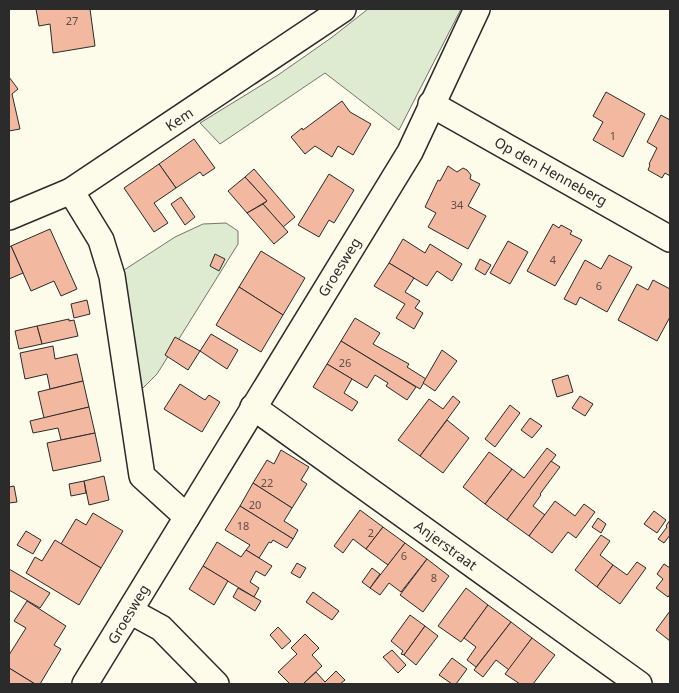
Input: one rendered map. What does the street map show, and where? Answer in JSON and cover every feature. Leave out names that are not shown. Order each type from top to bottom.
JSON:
[{"type":"street","name":"Kem","points":[[9,217],[71,191],[343,9]]},
{"type":"street","name":"Groesweg","points":[[85,684],[410,152],[477,9]]},
{"type":"street","name":"Op den Henneberg","points":[[431,104],[670,239]]},
{"type":"street","points":[[71,191],[101,240],[112,276],[142,476],[186,518]]},
{"type":"street","name":"Anjerstraat","points":[[253,407],[639,684]]},
{"type":"street","points":[[130,611],[162,628],[216,684]]},
{"type":"green space","points":[[368,9],[461,9],[399,130],[325,73],[220,144],[200,123],[278,75],[331,38]]},
{"type":"green space","points":[[226,223],[238,231],[238,244],[157,374],[139,390],[121,272],[175,237],[203,224]]},
{"type":"building","points":[[36,9],[90,9],[95,46],[53,53],[50,24],[39,26]]},
{"type":"building","points":[[9,77],[18,89],[12,94],[20,129],[9,131]]},
{"type":"building","points":[[606,92],[645,114],[623,157],[593,140],[603,122],[593,116]]},
{"type":"building","points":[[342,101],[350,112],[371,124],[353,155],[338,146],[332,157],[315,146],[305,154],[291,137]]},
{"type":"building","points":[[661,115],[670,120],[670,176],[665,173],[662,178],[648,170],[657,148],[647,142]]},
{"type":"building","points":[[194,139],[215,168],[203,176],[200,172],[176,188],[159,164]]},
{"type":"building","points":[[159,164],[176,188],[154,203],[168,223],[154,232],[124,188]]},
{"type":"building","points":[[448,166],[457,172],[463,168],[467,170],[471,175],[470,179],[480,184],[468,206],[486,216],[468,249],[428,227],[436,213],[425,207],[438,180],[440,181]]},
{"type":"building","points":[[254,169],[295,217],[283,227],[263,204],[267,201],[245,177]]},
{"type":"building","points":[[329,174],[354,190],[334,223],[329,220],[319,237],[298,225]]},
{"type":"building","points":[[245,177],[267,201],[247,213],[228,191]]},
{"type":"building","points":[[181,197],[195,217],[185,225],[171,204]]},
{"type":"building","points":[[263,204],[288,232],[274,244],[247,213]]},
{"type":"building","points":[[553,224],[559,228],[561,225],[572,231],[570,234],[582,240],[555,286],[527,271]]},
{"type":"building","points":[[50,229],[77,289],[61,296],[54,281],[31,291],[11,246]]},
{"type":"building","points":[[403,239],[425,253],[430,244],[462,264],[452,281],[437,271],[427,286],[389,263]]},
{"type":"building","points":[[508,241],[528,252],[510,284],[490,273]]},
{"type":"building","points":[[11,246],[23,273],[9,279],[9,247]]},
{"type":"building","points":[[261,251],[305,278],[283,315],[239,287]]},
{"type":"building","points":[[215,254],[225,259],[219,271],[210,266]]},
{"type":"building","points":[[609,255],[632,267],[607,312],[580,297],[576,305],[564,299],[585,260],[601,269]]},
{"type":"building","points":[[480,259],[491,265],[485,275],[475,269]]},
{"type":"building","points":[[389,263],[414,278],[405,292],[420,301],[415,308],[423,313],[414,329],[396,318],[405,304],[374,286]]},
{"type":"building","points":[[653,280],[670,289],[670,317],[657,341],[618,320],[637,284],[648,290]]},
{"type":"building","points":[[239,287],[283,315],[261,352],[216,325]]},
{"type":"building","points":[[87,300],[90,314],[74,318],[71,304]]},
{"type":"building","points":[[355,318],[380,333],[373,344],[409,364],[407,367],[426,379],[420,389],[341,341]]},
{"type":"building","points":[[69,319],[69,321],[74,320],[78,336],[42,344],[37,326]]},
{"type":"building","points":[[37,326],[42,344],[19,349],[15,331]]},
{"type":"building","points":[[211,334],[238,350],[227,369],[200,351]]},
{"type":"building","points":[[175,337],[200,351],[188,370],[165,355]]},
{"type":"building","points":[[341,341],[416,387],[407,400],[386,386],[388,383],[375,375],[367,388],[327,364]]},
{"type":"building","points":[[53,346],[55,359],[77,354],[83,381],[50,389],[47,374],[25,379],[20,353]]},
{"type":"building","points":[[442,350],[457,361],[435,391],[423,383]]},
{"type":"building","points":[[327,364],[352,379],[344,393],[358,402],[352,411],[313,387]]},
{"type":"building","points":[[568,375],[573,392],[557,397],[552,380]]},
{"type":"building","points":[[83,381],[89,407],[44,418],[38,392]]},
{"type":"building","points":[[180,384],[205,400],[209,395],[220,402],[202,432],[164,409]]},
{"type":"building","points":[[453,396],[460,402],[420,456],[398,440],[429,399],[443,409]]},
{"type":"building","points":[[580,396],[593,404],[585,416],[572,408]]},
{"type":"building","points":[[510,405],[520,413],[495,447],[485,439]]},
{"type":"building","points":[[89,407],[95,433],[61,440],[58,428],[33,433],[30,421]]},
{"type":"building","points":[[530,418],[542,426],[532,438],[521,430]]},
{"type":"building","points":[[447,420],[469,438],[443,473],[420,456]]},
{"type":"building","points":[[95,433],[101,461],[53,471],[47,443]]},
{"type":"building","points":[[547,448],[556,455],[507,520],[485,504],[512,469],[524,478]]},
{"type":"building","points":[[281,450],[309,467],[301,480],[307,484],[292,508],[253,483],[267,460],[274,464]]},
{"type":"building","points":[[489,452],[512,469],[485,504],[463,487]]},
{"type":"building","points":[[551,461],[560,467],[533,506],[545,515],[529,536],[507,520]]},
{"type":"building","points":[[104,476],[109,500],[89,505],[84,481]]},
{"type":"building","points":[[84,481],[86,493],[71,496],[69,484]]},
{"type":"building","points":[[253,483],[292,508],[284,521],[298,530],[293,539],[240,506]]},
{"type":"building","points":[[14,486],[17,502],[9,503],[9,487]]},
{"type":"building","points":[[555,501],[575,516],[584,504],[595,512],[576,538],[568,532],[552,553],[529,536]]},
{"type":"building","points":[[240,506],[293,539],[287,548],[273,540],[271,543],[269,542],[259,558],[246,550],[250,545],[225,530]]},
{"type":"building","points":[[360,510],[383,527],[366,549],[353,539],[343,553],[334,546]]},
{"type":"building","points":[[654,511],[666,520],[657,533],[644,524]]},
{"type":"building","points":[[93,513],[123,531],[101,568],[61,544],[76,519],[86,525]]},
{"type":"building","points":[[598,518],[606,524],[601,533],[592,527]]},
{"type":"building","points":[[670,520],[670,535],[664,543],[658,539]]},
{"type":"building","points":[[383,527],[405,543],[388,565],[366,549]]},
{"type":"building","points":[[26,531],[41,540],[33,554],[17,545]]},
{"type":"building","points":[[601,535],[610,541],[600,555],[613,565],[597,587],[575,570]]},
{"type":"building","points":[[55,540],[101,568],[79,605],[26,573],[35,557],[42,561]]},
{"type":"building","points":[[217,542],[241,557],[246,550],[272,566],[265,576],[256,571],[250,582],[259,588],[254,597],[203,566]]},
{"type":"building","points":[[405,543],[427,559],[401,592],[389,583],[380,595],[370,588]]},
{"type":"building","points":[[427,559],[449,576],[423,612],[400,595]]},
{"type":"building","points":[[637,562],[646,568],[620,604],[597,587],[613,565],[627,575]]},
{"type":"building","points":[[297,563],[306,568],[300,578],[291,573]]},
{"type":"building","points":[[664,564],[670,568],[670,594],[668,597],[656,588],[663,579],[657,574]]},
{"type":"building","points":[[203,566],[228,581],[214,605],[189,589]]},
{"type":"building","points":[[372,568],[380,574],[370,588],[362,582]]},
{"type":"building","points":[[9,569],[50,593],[40,608],[9,590]]},
{"type":"building","points":[[238,588],[261,601],[255,611],[233,597]]},
{"type":"building","points":[[466,588],[488,605],[461,642],[438,626]]},
{"type":"building","points":[[313,592],[339,611],[332,620],[306,602]]},
{"type":"building","points":[[27,601],[66,626],[54,645],[61,649],[40,684],[35,684],[9,668],[9,655],[26,628],[14,621]]},
{"type":"building","points":[[488,605],[511,622],[476,667],[467,660],[476,647],[464,638]]},
{"type":"building","points":[[670,611],[670,641],[656,630]]},
{"type":"building","points":[[410,615],[425,626],[404,655],[401,654],[403,651],[391,641]]},
{"type":"building","points":[[511,622],[532,638],[509,670],[496,660],[483,677],[474,670]]},
{"type":"building","points":[[425,626],[438,636],[416,665],[404,655]]},
{"type":"building","points":[[278,627],[291,641],[282,649],[270,635]]},
{"type":"building","points":[[305,634],[319,648],[312,655],[322,666],[303,684],[290,684],[278,672],[297,654],[291,648]]},
{"type":"building","points":[[532,638],[555,655],[533,684],[520,684],[505,674]]},
{"type":"building","points":[[392,650],[406,665],[398,673],[383,657]]},
{"type":"building","points":[[452,658],[467,669],[456,684],[452,684],[439,675]]},
{"type":"building","points":[[9,668],[35,684],[9,684]]},
{"type":"building","points":[[336,671],[345,680],[340,684],[303,684],[316,672],[325,682]]}]
